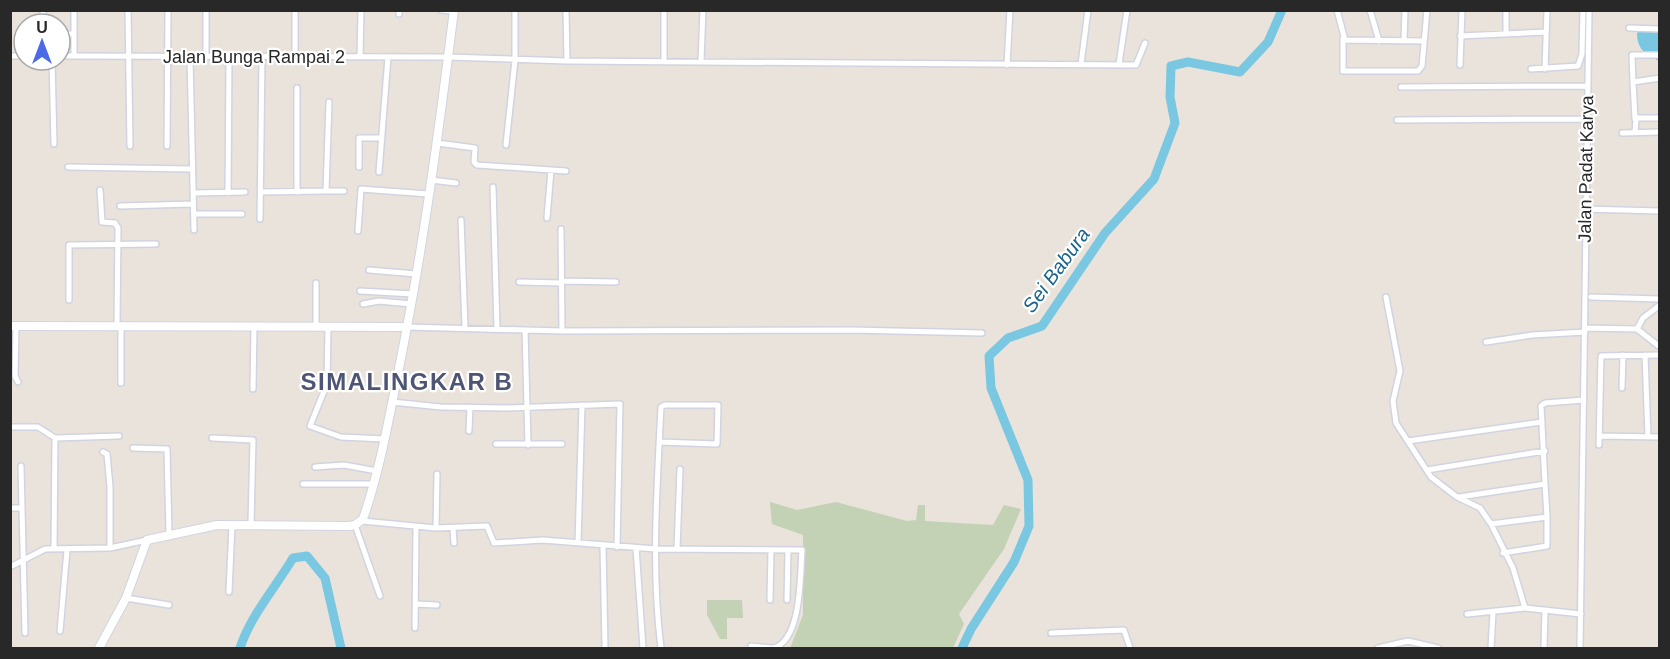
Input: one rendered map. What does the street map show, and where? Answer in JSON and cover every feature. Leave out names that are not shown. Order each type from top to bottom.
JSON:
[{"type":"main road","points":[[99,648],[126,598],[147,540],[209,526],[359,523],[374,484],[407,327],[437,143],[454,11]]},
{"type":"main road","points":[[13,326],[407,327]]},
{"type":"street","points":[[74,10],[74,56]]},
{"type":"street","points":[[128,10],[130,146]]},
{"type":"street","points":[[167,146],[168,10]]},
{"type":"street","points":[[206,10],[206,56]]},
{"type":"street","points":[[295,10],[295,56]]},
{"type":"street","points":[[360,57],[361,10]]},
{"type":"street","points":[[441,10],[454,11]]},
{"type":"street","points":[[506,145],[515,60],[515,10]]},
{"type":"street","points":[[566,10],[567,61]]},
{"type":"street","points":[[664,10],[664,60]]},
{"type":"street","points":[[701,60],[703,10]]},
{"type":"street","points":[[1007,65],[1010,10]]},
{"type":"street","points":[[1081,64],[1088,10]]},
{"type":"street","points":[[1127,10],[1119,64],[1137,64],[1145,43]]},
{"type":"street","points":[[1337,10],[1343,38],[1343,71],[1419,71],[1422,66],[1427,10]]},
{"type":"street","points":[[1370,10],[1379,41]]},
{"type":"street","points":[[1404,40],[1405,10]]},
{"type":"street","points":[[1460,65],[1462,10]]},
{"type":"street","points":[[1506,10],[1506,33]]},
{"type":"street","points":[[1545,69],[1547,10]]},
{"type":"street","points":[[1531,69],[1574,68],[1579,64],[1583,10]]},
{"type":"street","name":"Jalan Padat Karya","points":[[1580,648],[1585,330],[1584,209],[1589,10]]},
{"type":"street","points":[[1629,28],[1659,28]]},
{"type":"street","points":[[1460,36],[1546,32]]},
{"type":"street","points":[[1343,38],[1424,41]]},
{"type":"street","points":[[1635,133],[1632,55],[1659,55]]},
{"type":"street","name":"Jalan Bunga Rampai 2","points":[[74,56],[448,57],[567,61],[1119,64]]},
{"type":"street","points":[[228,193],[229,56]]},
{"type":"street","points":[[260,219],[262,56]]},
{"type":"street","points":[[190,57],[194,230]]},
{"type":"street","points":[[379,172],[388,57]]},
{"type":"street","points":[[52,72],[54,144]]},
{"type":"street","points":[[1633,82],[1659,78]]},
{"type":"street","points":[[1401,87],[1587,86]]},
{"type":"street","points":[[297,88],[297,192]]},
{"type":"street","points":[[327,191],[329,102]]},
{"type":"street","points":[[1397,120],[1586,119]]},
{"type":"street","points":[[1635,119],[1659,120]]},
{"type":"street","points":[[1622,133],[1659,132]]},
{"type":"street","points":[[359,167],[359,138],[382,138]]},
{"type":"street","points":[[437,143],[475,148],[474,162],[477,165],[566,171]]},
{"type":"street","points":[[68,167],[191,169]]},
{"type":"street","points":[[547,218],[551,170]]},
{"type":"street","points":[[431,180],[456,183]]},
{"type":"street","points":[[493,187],[498,328]]},
{"type":"street","points":[[358,231],[361,189],[428,194]]},
{"type":"street","points":[[100,190],[102,222],[117,225],[121,383]]},
{"type":"street","points":[[261,192],[344,191]]},
{"type":"street","points":[[193,193],[245,192]]},
{"type":"street","points":[[120,206],[193,204]]},
{"type":"street","points":[[1584,209],[1659,211]]},
{"type":"street","points":[[194,214],[242,214]]},
{"type":"street","points":[[461,220],[465,327]]},
{"type":"street","points":[[561,229],[562,331]]},
{"type":"street","points":[[69,300],[69,245],[156,244]]},
{"type":"street","points":[[369,270],[416,274]]},
{"type":"street","points":[[519,282],[616,282]]},
{"type":"street","points":[[316,283],[316,327]]},
{"type":"street","points":[[360,291],[413,294]]},
{"type":"street","points":[[1386,297],[1400,371],[1393,409],[1396,423],[1436,481],[1457,497],[1480,508],[1491,524],[1503,553],[1513,568],[1525,608]]},
{"type":"street","points":[[1591,297],[1659,299]]},
{"type":"street","points":[[363,304],[379,301],[411,304]]},
{"type":"street","points":[[1637,329],[1643,318],[1659,305]]},
{"type":"street","points":[[13,326],[15,376],[18,382]]},
{"type":"street","points":[[254,327],[254,389]]},
{"type":"street","points":[[327,327],[327,384],[310,426],[341,437],[385,439]]},
{"type":"street","points":[[407,327],[562,331],[852,330],[982,333]]},
{"type":"street","points":[[1486,342],[1585,330],[1637,329],[1659,347]]},
{"type":"street","points":[[525,330],[528,445]]},
{"type":"street","points":[[1599,445],[1600,357],[1604,354],[1659,355]]},
{"type":"street","points":[[1622,388],[1623,355]]},
{"type":"street","points":[[1645,355],[1648,437]]},
{"type":"street","points":[[1503,553],[1547,546],[1543,404],[1584,400]]},
{"type":"street","points":[[392,402],[470,407],[621,404],[617,547]]},
{"type":"street","points":[[578,543],[582,405]]},
{"type":"street","points":[[659,442],[717,444],[718,405],[662,405],[659,442],[655,579],[662,648]]},
{"type":"street","points":[[469,431],[470,407]]},
{"type":"street","points":[[1408,441],[1542,422]]},
{"type":"street","points":[[10,427],[38,427],[55,438],[119,436]]},
{"type":"street","points":[[1599,436],[1659,437]]},
{"type":"street","points":[[54,549],[55,438]]},
{"type":"street","points":[[212,438],[253,440],[251,524]]},
{"type":"street","points":[[495,444],[562,444]]},
{"type":"street","points":[[133,448],[167,449],[169,534]]},
{"type":"street","points":[[1427,470],[1545,451]]},
{"type":"street","points":[[103,453],[107,454],[110,482],[110,548]]},
{"type":"street","points":[[315,467],[344,465],[377,471]]},
{"type":"street","points":[[21,466],[25,633]]},
{"type":"street","points":[[677,549],[680,469]]},
{"type":"street","points":[[436,474],[436,528]]},
{"type":"street","points":[[1457,497],[1545,483]]},
{"type":"street","points":[[303,484],[374,484]]},
{"type":"street","points":[[10,508],[22,508]]},
{"type":"street","points":[[1491,524],[1547,517]]},
{"type":"street","points":[[380,596],[359,523],[436,528],[488,527],[494,543],[543,540],[656,549],[801,550],[798,612],[782,643],[773,648],[751,646]]},
{"type":"street","points":[[229,592],[232,525]]},
{"type":"street","points":[[415,628],[416,526]]},
{"type":"street","points":[[453,528],[454,543]]},
{"type":"street","points":[[10,567],[37,552],[54,549],[110,548],[147,540]]},
{"type":"street","points":[[603,546],[605,648]]},
{"type":"street","points":[[636,548],[643,648]]},
{"type":"street","points":[[60,631],[67,550]]},
{"type":"street","points":[[770,600],[771,551]]},
{"type":"street","points":[[787,600],[788,551]]},
{"type":"street","points":[[126,598],[169,605]]},
{"type":"street","points":[[416,604],[437,605]]},
{"type":"street","points":[[1467,614],[1525,608],[1581,614]]},
{"type":"street","points":[[1544,648],[1545,610]]},
{"type":"street","points":[[1491,648],[1492,612]]},
{"type":"street","points":[[1051,633],[1124,630],[1130,648]]},
{"type":"street","points":[[1378,648],[1408,641],[1438,648]]},
{"type":"green space","points":[[770,502],[797,510],[836,502],[907,521],[916,520],[918,505],[925,505],[925,521],[993,525],[1004,505],[1021,509],[1004,549],[959,614],[964,624],[953,648],[790,648],[803,615],[803,535],[772,524]]},
{"type":"green space","points":[[707,600],[742,600],[743,618],[727,618],[727,639],[720,639],[707,615]]},
{"type":"water","points":[[1659,21],[1659,61],[1646,54],[1639,44],[1637,33],[1644,26],[1658,28]]},
{"type":"waterway","name":"Sei Babura","points":[[962,648],[971,629],[1014,562],[1029,526],[1028,480],[991,388],[989,356],[1008,338],[1042,326],[1105,233],[1154,179],[1175,123],[1170,97],[1171,66],[1188,62],[1240,72],[1268,42],[1282,10]]},
{"type":"waterway","name":"Sei Babura","points":[[240,648],[257,613],[293,558],[307,556],[325,578],[341,648]]},
{"type":"district","name":"SIMALINGKAR B","points":[[407,381]]}]
